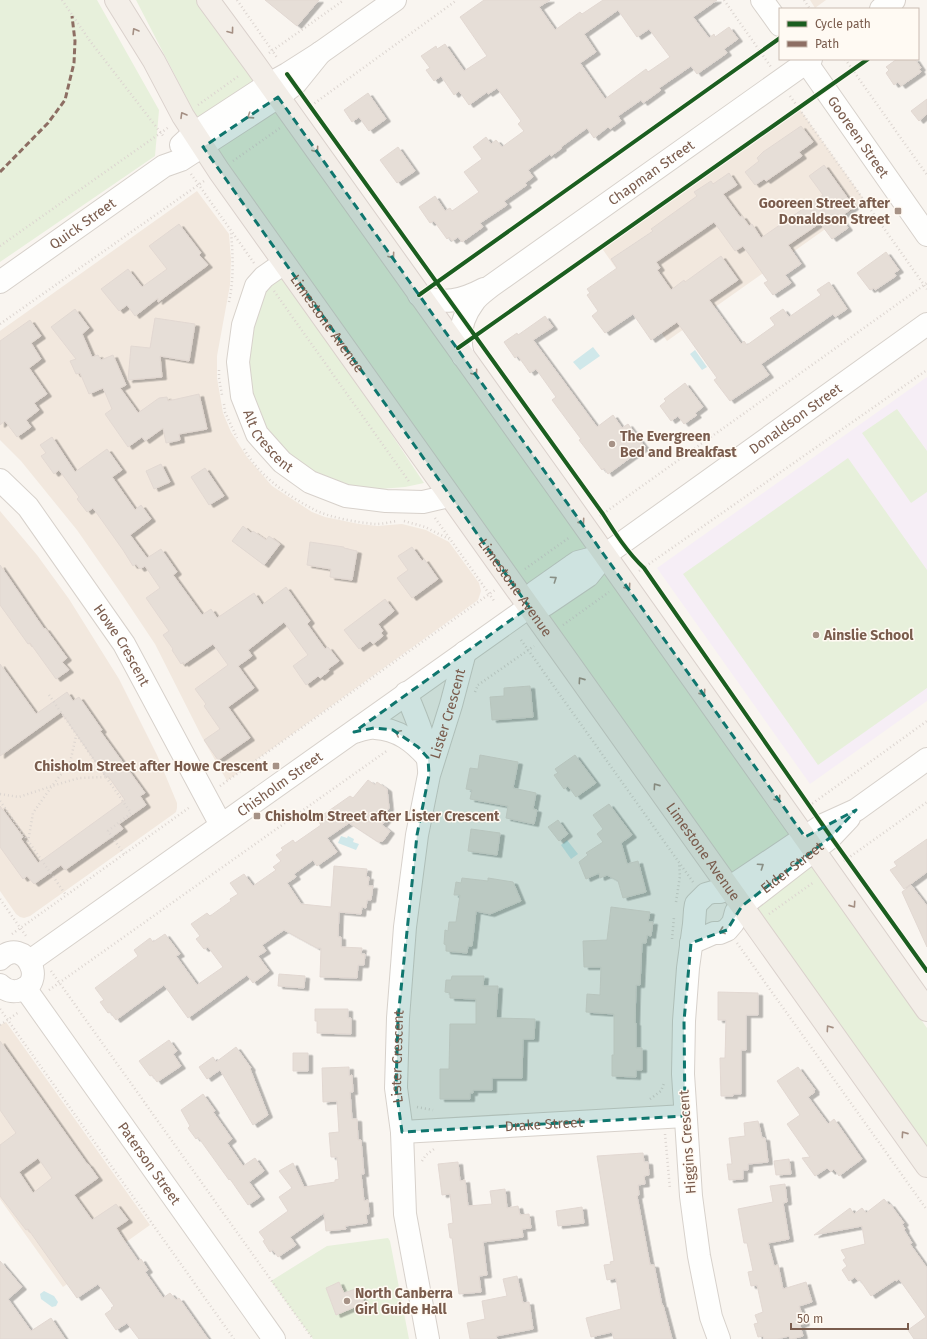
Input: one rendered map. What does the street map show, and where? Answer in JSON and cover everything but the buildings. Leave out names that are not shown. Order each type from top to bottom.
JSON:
[{"type":"main road","name":"Limestone Avenue","points":[[116,0],[154,61],[193,132],[219,171],[927,1166]]},
{"type":"main road","points":[[208,0],[255,64],[281,88],[419,295],[927,1010]]},
{"type":"street","name":"Quick Street","points":[[0,282],[173,159],[193,132],[281,88],[287,74],[320,53],[395,0]]},
{"type":"street","points":[[762,0],[779,24]]},
{"type":"street","points":[[882,8],[894,0]]},
{"type":"street","name":"Gooreen Street","points":[[807,60],[825,90],[927,235]]},
{"type":"street","name":"Chapman Street","points":[[463,356],[460,343],[460,331],[464,320],[473,302],[491,286],[807,60]]},
{"type":"street","name":"Alt Crescent","points":[[284,263],[264,276],[256,286],[243,325],[238,362],[242,396],[257,434],[282,462],[310,482],[346,496],[423,502],[450,496]]},
{"type":"street","name":"Chapman Street","points":[[419,295],[434,300],[455,300],[469,296],[491,286]]},
{"type":"street","name":"Donaldson Street","points":[[605,555],[927,324]]},
{"type":"street","name":"Howe Crescent","points":[[0,480],[28,507],[124,644],[221,825]]},
{"type":"street","name":"Chisholm Street","points":[[34,957],[354,732],[529,606],[535,592],[578,562],[605,555]]},
{"type":"street","name":"Lister Crescent","points":[[428,1339],[405,1214],[409,1132],[396,1088],[398,1018],[406,927],[417,835],[428,766],[451,705],[465,652]]},
{"type":"street","name":"Lister Crescent","points":[[406,694],[420,726],[428,766]]},
{"type":"street","name":"Lister Crescent","points":[[354,732],[374,728],[394,730],[418,747],[428,766]]},
{"type":"street","name":"Elder Street","points":[[742,906],[810,844],[927,760]]},
{"type":"street","name":"Elder Street","points":[[729,888],[810,844]]},
{"type":"street","name":"Higgins Crescent","points":[[719,1339],[711,1317],[699,1256],[691,1196],[683,1074],[684,1021],[696,904],[706,894],[720,892],[729,888]]},
{"type":"street","points":[[691,943],[714,933],[720,933],[727,930],[734,923],[736,912],[742,906]]},
{"type":"street","points":[[0,985],[8,990],[30,994],[34,957],[3,951]]},
{"type":"street","name":"Paterson Street","points":[[30,994],[274,1339]]},
{"type":"street","name":"Drake Street","points":[[409,1132],[685,1116]]},
{"type":"path","points":[[62,0],[90,41],[161,132],[173,159],[231,231],[264,276],[495,602]]},
{"type":"path","points":[[237,0],[272,51]]},
{"type":"path","points":[[0,246],[161,132],[193,132],[255,64],[344,0]]},
{"type":"path","points":[[724,0],[761,52]]},
{"type":"path","points":[[754,56],[767,47]]},
{"type":"path","points":[[846,60],[927,174]]},
{"type":"path","points":[[847,74],[858,66]]},
{"type":"path","points":[[281,88],[315,112]]},
{"type":"path","points":[[791,113],[825,90]]},
{"type":"path","points":[[798,109],[926,284],[927,289]]},
{"type":"path","points":[[228,308],[232,286],[234,260],[231,231]]},
{"type":"path","points":[[603,514],[926,284]]},
{"type":"path","points":[[219,364],[221,394],[225,412],[233,431],[248,456],[274,484],[313,510],[326,515],[376,524],[402,521],[425,527],[450,540]]},
{"type":"path","points":[[644,568],[927,370]]},
{"type":"path","points":[[598,507],[607,520]]},
{"type":"path","points":[[521,572],[575,533]]},
{"type":"path","points":[[640,564],[648,574]]},
{"type":"path","points":[[3,951],[20,928],[496,589]]},
{"type":"path","points":[[560,627],[613,589]]},
{"type":"path","points":[[521,640],[695,884]]},
{"type":"path","points":[[451,705],[534,646]]},
{"type":"path","points":[[472,697],[478,685]]},
{"type":"path","points":[[48,695],[131,813],[108,831],[124,854]]},
{"type":"path","points":[[809,806],[927,721]]},
{"type":"path","points":[[28,842],[33,813],[70,764],[76,736]]},
{"type":"path","points":[[0,1025],[7,1020],[30,994],[59,983],[405,737]]},
{"type":"path","points":[[0,794],[19,798],[78,778],[105,777]]},
{"type":"path","points":[[805,799],[851,865]]},
{"type":"path","points":[[0,800],[66,896]]},
{"type":"path","points":[[0,899],[20,928],[34,957],[59,983],[313,1339]]},
{"type":"path","points":[[727,930],[927,1210]]},
{"type":"path","points":[[0,1010],[234,1339]]},
{"type":"path","points":[[416,1100],[409,1132],[420,1164],[426,1155],[436,1147]]},
{"type":"highlighted area","points":[[278,97],[805,837],[856,810],[831,837],[742,906],[727,930],[691,943],[684,1021],[685,1116],[402,1132],[396,1088],[398,1018],[417,835],[429,775],[428,758],[418,747],[393,730],[374,728],[354,732],[529,607],[203,147]]},
{"type":"shaded area","points":[[810,0],[826,0],[815,8]]},
{"type":"shaded area","points":[[799,108],[865,201],[667,341],[601,247]]},
{"type":"shaded area","points":[[197,191],[229,234],[231,260],[230,285],[217,356],[217,378],[223,413],[231,432],[247,457],[272,486],[312,512],[325,517],[359,524],[377,526],[402,524],[426,530],[449,542],[479,583],[481,591],[478,600],[227,781],[202,737],[155,644],[77,530],[21,461],[0,440],[0,331]]},
{"type":"shaded area","name":"Ainslie School","points":[[927,377],[927,701],[810,784],[657,568]]},
{"type":"shaded area","points":[[0,511],[37,555],[69,599],[119,679],[157,755],[177,803],[176,812],[30,916],[24,918],[16,914],[0,891]]},
{"type":"shaded area","points":[[6,1022],[150,1225],[63,1287],[0,1199],[0,1025]]},
{"type":"green space","points":[[0,0],[97,0],[159,110],[155,156],[0,262]]},
{"type":"green space","points":[[136,0],[198,0],[927,1028],[927,1153],[235,179],[195,114]]},
{"type":"green space","points":[[279,271],[348,369],[424,483],[405,487],[380,489],[346,487],[313,478],[261,433],[244,356],[262,289]]},
{"type":"green space","points":[[897,409],[927,451],[927,492],[911,503],[862,433]]},
{"type":"green space","name":"Ainslie School","points":[[848,458],[927,570],[927,688],[818,765],[683,574]]},
{"type":"green space","points":[[388,1238],[390,1241],[409,1339],[313,1339],[271,1281],[327,1246]]},
{"type":"water","points":[[593,347],[600,356],[580,370],[573,362]]},
{"type":"water","points":[[695,350],[707,367],[702,370],[690,354]]},
{"type":"water","points":[[341,836],[347,838],[348,836],[354,839],[353,842],[359,844],[356,850],[338,843]]},
{"type":"water","points":[[567,840],[578,854],[571,859],[561,845]]},
{"type":"water","points":[[44,1291],[54,1296],[58,1302],[56,1306],[52,1307],[41,1299],[40,1294]]},
{"type":"marked path","points":[[0,172],[48,123],[65,100],[74,63],[75,41],[72,16]]},
{"type":"cycle path","points":[[419,295],[779,39]]},
{"type":"cycle path","points":[[458,348],[867,60]]},
{"type":"cycle path","points":[[287,74],[622,542],[644,568],[831,837],[927,971]]},
{"type":"place","name":"Gooreen Street after Donaldson Street","points":[[898,211]]},
{"type":"place","name":"The Evergreen Bed and Breakfast","points":[[612,444]]},
{"type":"place","name":"Ainslie School","points":[[816,635]]},
{"type":"place","name":"Chisholm Street after Howe Crescent","points":[[276,766]]},
{"type":"place","name":"Chisholm Street after Lister Crescent","points":[[257,816]]},
{"type":"place","name":"North Canberra Girl Guide Hall","points":[[347,1301]]}]
